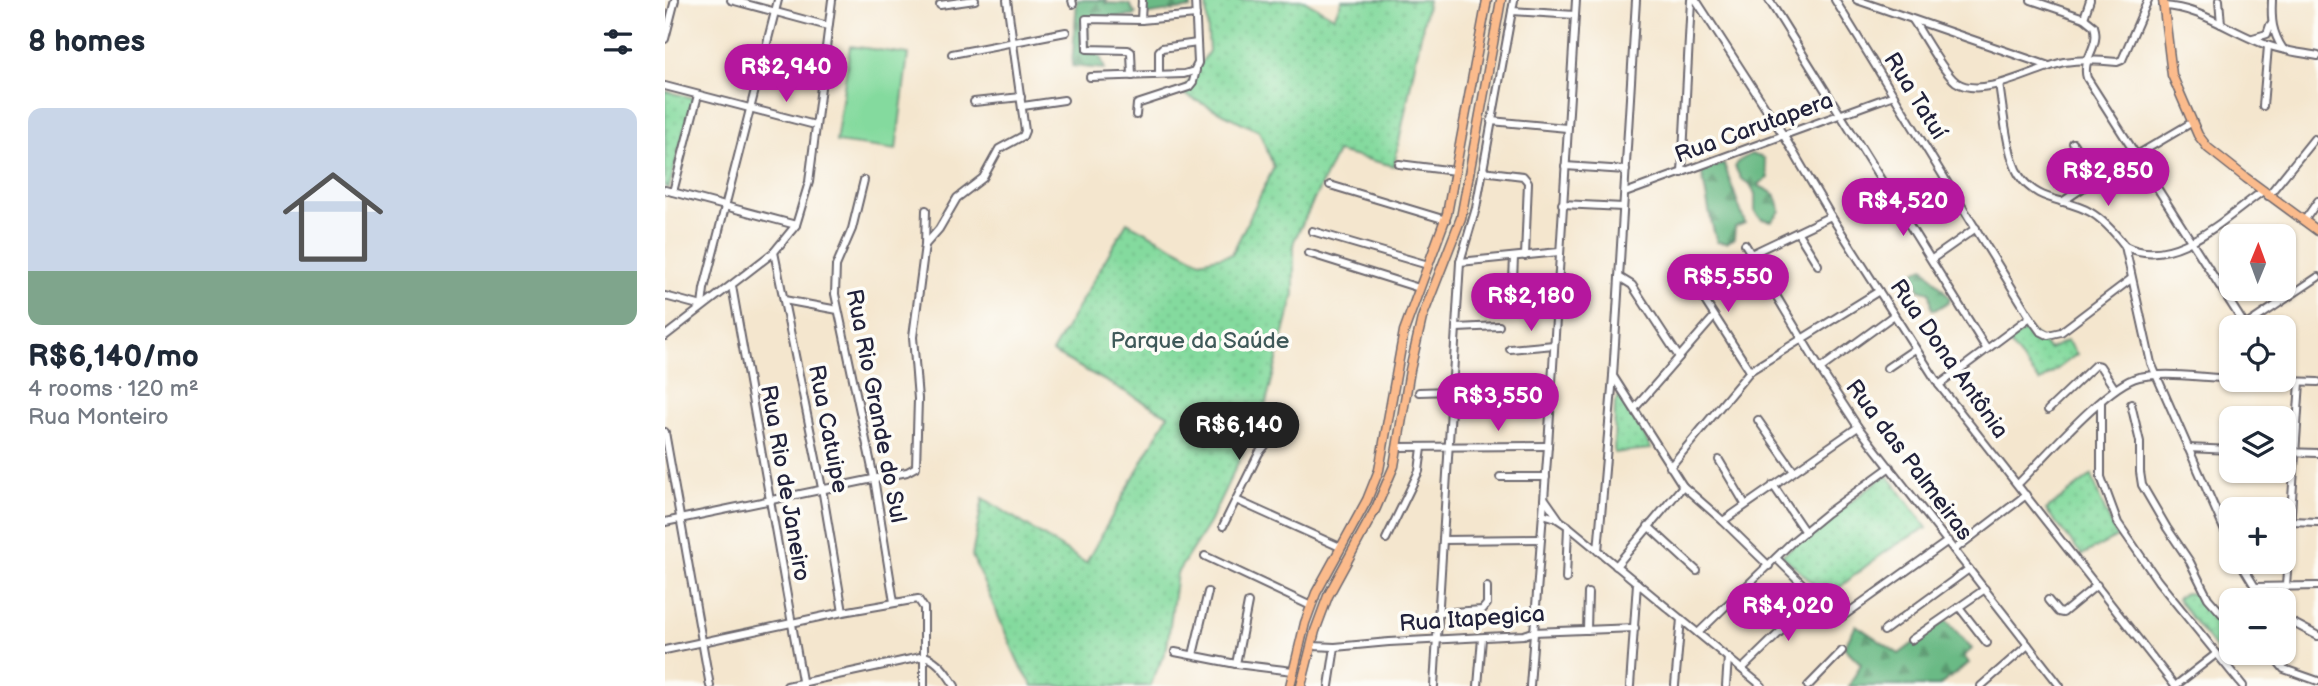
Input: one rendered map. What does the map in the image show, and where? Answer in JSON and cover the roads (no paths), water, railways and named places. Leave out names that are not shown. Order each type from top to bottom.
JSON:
[{"type":"main road","points":[[1290,686],[1311,606],[1367,500],[1379,470],[1385,448],[1400,346],[1445,220],[1487,0]]},
{"type":"main road","points":[[1301,686],[1328,596],[1385,488],[1398,447],[1415,343],[1427,302],[1461,218],[1501,0]]},
{"type":"main road","points":[[2163,3],[2172,75],[2191,123],[2208,148],[2318,231]]},
{"type":"main road","points":[[1465,114],[1480,117]]},
{"type":"street","points":[[665,39],[675,0]]},
{"type":"street","points":[[731,0],[828,26]]},
{"type":"street","points":[[702,306],[704,289],[779,0]]},
{"type":"street","points":[[665,336],[774,252],[796,225],[809,182],[832,0]]},
{"type":"street","points":[[940,5],[975,0]]},
{"type":"street","points":[[925,245],[939,229],[957,198],[983,178],[999,149],[1023,136],[1023,106],[1007,0]]},
{"type":"street","points":[[1141,20],[1142,0]]},
{"type":"street","points":[[1136,115],[1137,104],[1189,87],[1193,82],[1197,69],[1195,0]]},
{"type":"street","points":[[1434,686],[1461,262],[1476,208],[1514,0]]},
{"type":"street","points":[[1530,686],[1576,0]]},
{"type":"street","points":[[1598,551],[1613,376],[1636,0]]},
{"type":"street","points":[[1682,173],[1691,0]]},
{"type":"street","name":"Rua Dona Antônia","points":[[1696,0],[1939,384],[2175,686]]},
{"type":"street","name":"Rua Tatuí","points":[[1835,0],[2030,317],[2045,334],[2055,335],[2131,279]]},
{"type":"street","points":[[1857,0],[2049,66]]},
{"type":"street","points":[[2031,0],[2084,18],[2094,26],[2096,43],[2085,69],[2087,78],[2138,154],[2238,315]]},
{"type":"street","points":[[2084,18],[2090,0]]},
{"type":"street","points":[[1913,20],[1951,77],[1967,87],[1999,84],[2049,66],[2088,59],[2117,62],[2122,60],[2148,0]]},
{"type":"street","points":[[2219,0],[2221,24]]},
{"type":"street","points":[[2272,0],[2271,23],[2274,36],[2283,50]]},
{"type":"street","points":[[1773,1],[1986,348]]},
{"type":"street","points":[[2163,3],[2221,24],[2268,46],[2318,56]]},
{"type":"street","points":[[1512,11],[1575,15]]},
{"type":"street","points":[[1132,75],[1131,52],[1128,50],[1087,49],[1085,21],[1088,18],[1141,20],[1196,15]]},
{"type":"street","points":[[2253,38],[2267,34],[2271,23]]},
{"type":"street","points":[[952,54],[1066,32]]},
{"type":"street","points":[[1159,74],[1159,51],[1162,47],[1197,43]]},
{"type":"street","points":[[2263,106],[2268,46]]},
{"type":"street","points":[[1090,77],[1190,73],[1197,69]]},
{"type":"street","points":[[1999,84],[2012,156],[2019,176],[2040,195],[2088,211],[2125,246],[2139,252],[2159,253],[2175,250],[2191,242],[2266,193],[2314,139]]},
{"type":"street","points":[[665,86],[815,125]]},
{"type":"street","points":[[698,95],[669,191],[796,225]]},
{"type":"street","name":"Rua Carutapera","points":[[1625,193],[1894,95]]},
{"type":"street","points":[[974,102],[1021,97]]},
{"type":"street","points":[[1023,106],[1063,100]]},
{"type":"street","points":[[1491,121],[1567,128]]},
{"type":"street","points":[[2062,202],[2191,123]]},
{"type":"street","points":[[2073,143],[2096,179]]},
{"type":"street","points":[[1399,164],[1455,171]]},
{"type":"street","points":[[1565,166],[1626,170]]},
{"type":"street","points":[[1482,171],[1523,176],[1529,184],[1525,256]]},
{"type":"street","name":"Rua Rio Grande do Sul","points":[[864,180],[852,229],[834,277],[838,310],[874,478],[894,602]]},
{"type":"street","points":[[1330,185],[1445,220]]},
{"type":"street","points":[[2304,221],[2318,201]]},
{"type":"street","points":[[1562,204],[1623,207]]},
{"type":"street","points":[[665,522],[911,471],[917,463],[918,399],[913,337],[925,245],[926,210]]},
{"type":"street","points":[[1751,254],[1831,216]]},
{"type":"street","points":[[1932,259],[1976,228]]},
{"type":"street","points":[[1312,232],[1428,265]]},
{"type":"street","points":[[1798,233],[1818,265]]},
{"type":"street","name":"Rua das Palmeiras","points":[[1745,244],[1858,427],[2059,685]]},
{"type":"street","points":[[2125,246],[2146,350],[2219,518]]},
{"type":"street","name":"Rua Catuipe","points":[[774,252],[822,488],[843,612]]},
{"type":"street","points":[[1461,262],[1559,252]]},
{"type":"street","points":[[1308,253],[1419,288]]},
{"type":"street","points":[[1512,303],[1514,257]]},
{"type":"street","points":[[1685,270],[1750,371]]},
{"type":"street","points":[[1619,277],[1632,285],[1679,356]]},
{"type":"street","points":[[2263,315],[2318,277]]},
{"type":"street","name":"Rua Rio de Janeiro","points":[[732,285],[803,684]]},
{"type":"street","points":[[1670,467],[1750,371],[1879,291]]},
{"type":"street","points":[[665,296],[702,306]]},
{"type":"street","points":[[784,300],[838,310]]},
{"type":"street","points":[[1820,369],[1894,316]]},
{"type":"street","points":[[1635,408],[1714,317]]},
{"type":"street","points":[[1939,384],[2030,317]]},
{"type":"street","points":[[1457,328],[1499,326]]},
{"type":"street","points":[[1510,349],[1554,345]]},
{"type":"street","points":[[1887,368],[1916,349]]},
{"type":"street","points":[[2048,410],[2095,365],[2100,366],[2115,389]]},
{"type":"street","points":[[2018,484],[2101,401],[2115,389],[2134,379],[2156,375],[2219,378]]},
{"type":"street","points":[[1613,376],[1683,486],[1769,565]]},
{"type":"street","points":[[2296,382],[2318,382]]},
{"type":"street","points":[[2296,429],[2300,382]]},
{"type":"street","points":[[1419,392],[1451,391]]},
{"type":"street","points":[[1506,398],[1551,396]]},
{"type":"street","points":[[2101,401],[2101,477],[2112,512],[2129,542],[2243,686]]},
{"type":"street","points":[[2131,404],[2140,442],[2140,479],[2145,492],[2190,562],[2208,598],[2219,610]]},
{"type":"street","points":[[1223,526],[1259,453],[1276,431],[1281,410]]},
{"type":"street","points":[[1758,420],[1793,470]]},
{"type":"street","points":[[1723,520],[1858,427]]},
{"type":"street","points":[[665,432],[710,686]]},
{"type":"street","points":[[1398,447],[1548,446]]},
{"type":"street","points":[[1385,539],[1419,471],[1422,448]]},
{"type":"street","points":[[2188,448],[2219,449]]},
{"type":"street","points":[[2296,452],[2318,453]]},
{"type":"street","points":[[1720,460],[1745,504]]},
{"type":"street","points":[[1698,633],[1805,532],[1890,467]]},
{"type":"street","points":[[1500,477],[1546,477]]},
{"type":"street","points":[[1773,485],[1805,532]]},
{"type":"street","points":[[1616,565],[1683,486]]},
{"type":"street","points":[[1954,550],[2026,495]]},
{"type":"street","points":[[1544,499],[1560,520],[1762,686]]},
{"type":"street","points":[[1236,500],[1340,547]]},
{"type":"street","points":[[1543,514],[1560,520]]},
{"type":"street","points":[[2296,521],[2318,523]]},
{"type":"street","points":[[1566,579],[1568,526]]},
{"type":"street","points":[[1648,526],[1697,571]]},
{"type":"street","points":[[1443,540],[1541,539]]},
{"type":"street","points":[[1776,558],[1835,616],[1844,617],[1948,541]]},
{"type":"street","points":[[1205,556],[1311,606]]},
{"type":"street","points":[[1884,631],[1969,569]]},
{"type":"street","points":[[2247,574],[2254,587],[2318,586]]},
{"type":"street","points":[[2286,586],[2287,574]]},
{"type":"street","points":[[1630,686],[1637,583]]},
{"type":"street","points":[[2048,600],[2058,612],[2063,613],[2097,586]]},
{"type":"street","points":[[1438,613],[1482,610],[1487,604],[1487,587]]},
{"type":"street","points":[[1911,640],[1985,589]]},
{"type":"street","points":[[1193,656],[1208,592]]},
{"type":"street","points":[[1587,630],[1588,593]]},
{"type":"street","points":[[1742,669],[1816,597]]},
{"type":"street","points":[[665,650],[792,622],[918,599],[923,604],[924,686]]},
{"type":"street","points":[[1236,664],[1248,603]]},
{"type":"street","points":[[1959,607],[1987,643]]},
{"type":"street","points":[[1675,685],[1681,619]]},
{"type":"street","points":[[2296,624],[2318,636]]},
{"type":"street","name":"Rua Itapegica","points":[[1312,646],[1335,647],[1524,635],[1533,632],[1635,628]]},
{"type":"street","points":[[1478,686],[1482,638]]},
{"type":"street","points":[[1981,686],[2028,645]]},
{"type":"street","points":[[1329,686],[1335,647]]},
{"type":"street","points":[[1808,686],[1842,651]]},
{"type":"street","points":[[1175,652],[1236,664],[1293,671]]},
{"type":"street","points":[[2175,686],[2216,654]]},
{"type":"street","points":[[787,686],[925,656],[944,669],[955,686]]},
{"type":"street","points":[[1726,686],[1728,657]]},
{"type":"street","points":[[2281,665],[2284,669],[2318,681]]},
{"type":"park label","name":"Parque da Saúde","points":[[1200,341]]}]
